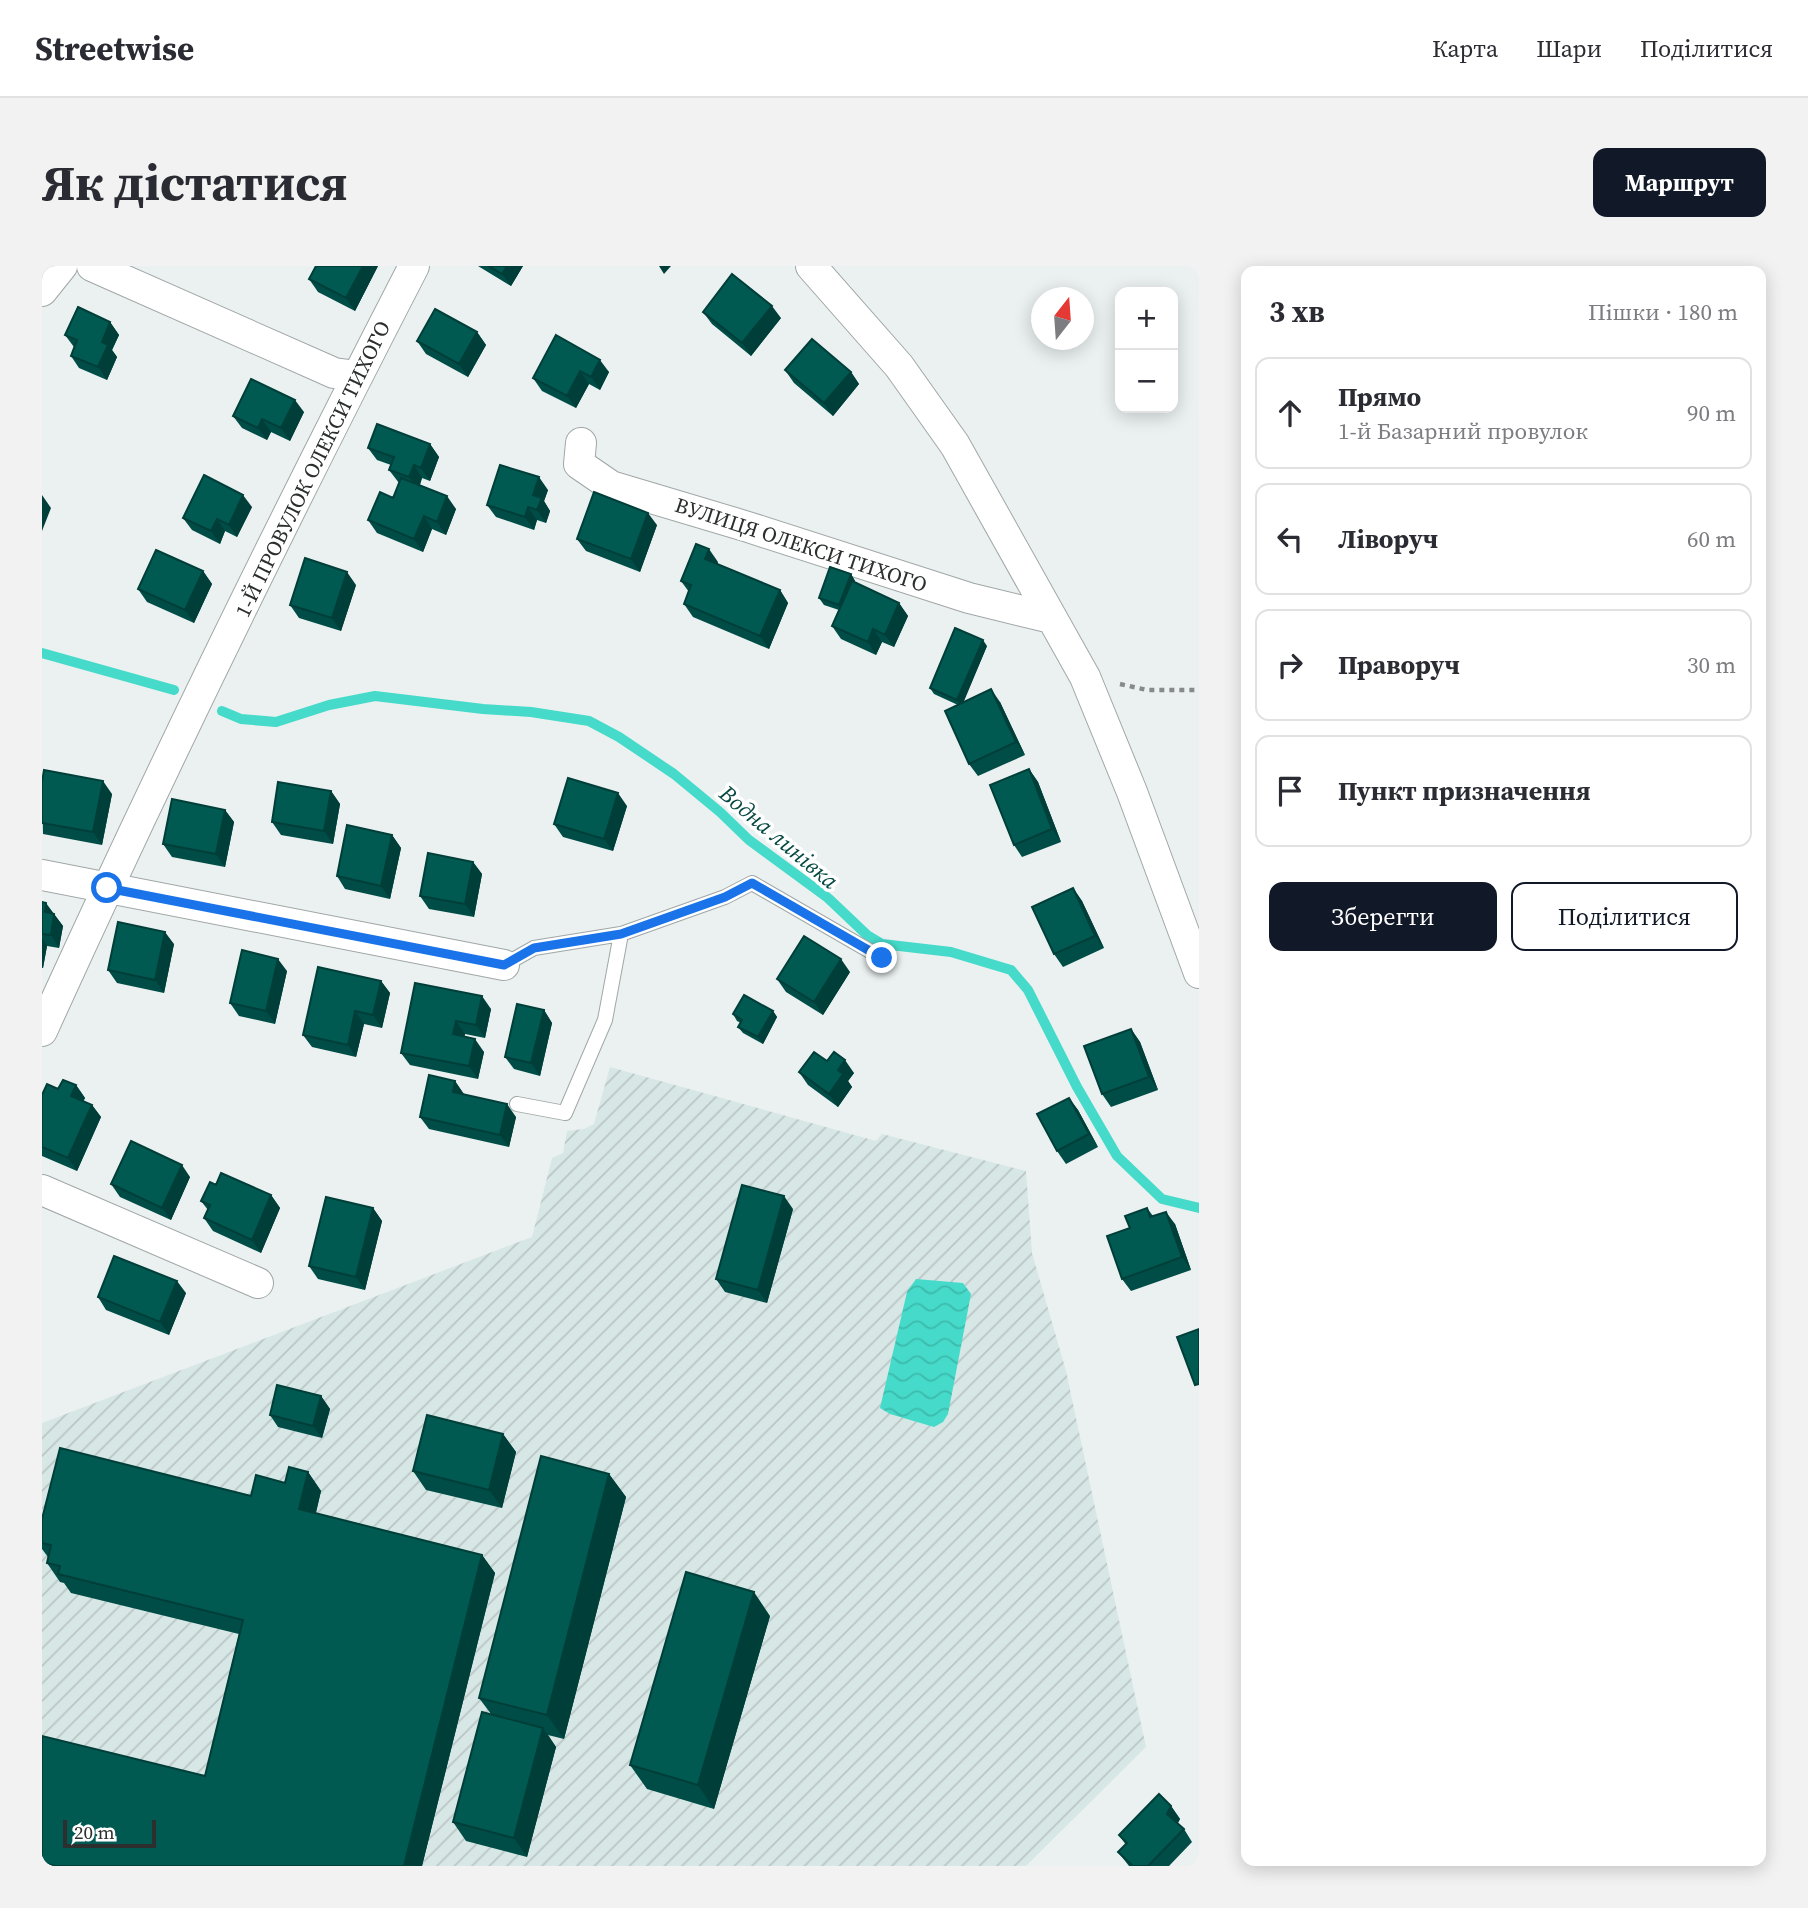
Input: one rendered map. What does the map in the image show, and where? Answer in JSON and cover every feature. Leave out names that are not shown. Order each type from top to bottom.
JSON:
[{"type":"street","points":[[42,291],[62,266]]},
{"type":"street","points":[[92,266],[334,373],[357,376]]},
{"type":"street","name":"1-Й ПРОВУЛОК ОЛЕКСИ ТИХОГО","points":[[42,1031],[107,888],[212,671],[414,266]]},
{"type":"street","points":[[811,266],[899,366],[955,445],[1085,677],[1132,792],[1199,973]]},
{"type":"street","name":"ВУЛИЦЯ ОЛЕКСИ ТИХОГО","points":[[581,443],[579,464],[611,486],[969,598],[1051,618]]},
{"type":"street","points":[[42,875],[504,965]]},
{"type":"street","points":[[42,1190],[258,1283]]},
{"type":"lane","points":[[504,965],[534,948],[621,934],[725,897],[752,883],[882,958]]},
{"type":"lane","points":[[517,1104],[565,1113],[605,1020],[621,934]]},
{"type":"path","points":[[1085,677],[1147,690],[1199,690]]},
{"type":"shaded area","points":[[610,1067],[876,1141],[882,1134],[1026,1171],[1032,1253],[1066,1371],[1146,1747],[1026,1866],[42,1866],[42,1423],[532,1237],[552,1158],[563,1153],[567,1131],[584,1129],[594,1124]]},
{"type":"water","points":[[916,1279],[963,1283],[971,1294],[948,1414],[943,1422],[934,1427],[890,1414],[880,1408],[907,1292]]},
{"type":"building","points":[[316,266],[363,266],[346,298],[309,279]]},
{"type":"building","points":[[489,266],[507,266],[502,274]]},
{"type":"building","points":[[732,274],[772,306],[742,343],[703,312]]},
{"type":"building","points":[[78,307],[110,322],[102,342],[108,345],[98,367],[71,356],[77,340],[65,335]]},
{"type":"building","points":[[435,309],[477,332],[459,364],[417,341]]},
{"type":"building","points":[[556,335],[600,360],[591,377],[580,371],[567,396],[533,378]]},
{"type":"building","points":[[812,339],[851,372],[824,403],[785,370]]},
{"type":"building","points":[[251,379],[295,400],[281,428],[262,419],[258,428],[233,416]]},
{"type":"building","points":[[377,424],[430,444],[421,468],[414,465],[409,477],[389,470],[394,457],[368,448]]},
{"type":"building","points":[[500,465],[539,477],[533,495],[542,498],[537,510],[528,507],[525,517],[487,505]]},
{"type":"building","points":[[204,475],[243,495],[229,525],[217,519],[211,531],[183,518]]},
{"type":"building","points":[[401,478],[447,496],[437,522],[424,516],[414,539],[368,520],[380,492],[393,498]]},
{"type":"building","points":[[594,492],[648,513],[631,559],[577,539]]},
{"type":"building","points":[[696,544],[709,549],[705,559],[780,590],[760,636],[684,604],[691,585],[681,581]]},
{"type":"building","points":[[156,550],[203,571],[185,610],[138,589]]},
{"type":"building","points":[[305,558],[347,572],[332,618],[290,605]]},
{"type":"building","points":[[830,567],[851,574],[839,605],[819,598]]},
{"type":"building","points":[[852,581],[899,603],[885,635],[873,629],[868,642],[832,626]]},
{"type":"building","points":[[955,628],[983,640],[957,700],[930,688]]},
{"type":"building","points":[[991,689],[1016,742],[969,764],[945,711]]},
{"type":"building","points":[[1029,769],[1052,829],[1014,845],[990,785]]},
{"type":"building","points":[[44,770],[103,781],[93,832],[42,823]]},
{"type":"building","points":[[568,778],[618,793],[604,839],[554,824]]},
{"type":"building","points":[[278,782],[331,791],[324,831],[272,822]]},
{"type":"building","points":[[172,799],[225,810],[216,854],[163,844]]},
{"type":"building","points":[[347,825],[392,835],[381,886],[337,876]]},
{"type":"building","points":[[428,853],[473,862],[465,904],[420,896]]},
{"type":"building","points":[[1073,888],[1095,936],[1054,954],[1032,907]]},
{"type":"building","points":[[42,902],[46,903],[45,912],[54,914],[51,935],[42,934]]},
{"type":"building","points":[[118,922],[165,932],[155,980],[108,970]]},
{"type":"building","points":[[804,936],[841,959],[814,1002],[777,979]]},
{"type":"building","points":[[242,950],[278,959],[266,1011],[230,1003]]},
{"type":"building","points":[[318,967],[381,981],[373,1015],[355,1011],[348,1045],[303,1035]]},
{"type":"building","points":[[415,983],[482,996],[476,1025],[456,1021],[453,1034],[475,1039],[469,1066],[401,1053]]},
{"type":"building","points":[[744,995],[773,1011],[758,1037],[738,1027],[742,1020],[733,1014]]},
{"type":"building","points":[[517,1004],[544,1010],[531,1063],[505,1057]]},
{"type":"building","points":[[1131,1029],[1149,1077],[1102,1094],[1084,1046]]},
{"type":"building","points":[[814,1052],[827,1061],[834,1052],[845,1060],[838,1070],[843,1074],[829,1094],[799,1072]]},
{"type":"building","points":[[429,1075],[455,1081],[453,1092],[507,1104],[500,1135],[420,1117]]},
{"type":"building","points":[[63,1080],[76,1085],[71,1096],[92,1105],[68,1158],[42,1147],[42,1095],[47,1084],[58,1089]]},
{"type":"building","points":[[1069,1098],[1089,1134],[1057,1151],[1037,1114]]},
{"type":"building","points":[[131,1141],[182,1165],[162,1208],[111,1184]]},
{"type":"building","points":[[221,1173],[271,1195],[252,1240],[204,1218],[210,1205],[201,1201],[210,1182],[216,1185]]},
{"type":"building","points":[[742,1185],[784,1196],[758,1290],[716,1279]]},
{"type":"building","points":[[326,1197],[373,1208],[356,1277],[309,1266]]},
{"type":"building","points":[[1147,1208],[1150,1217],[1166,1212],[1182,1257],[1122,1279],[1107,1236],[1130,1228],[1125,1216]]},
{"type":"building","points":[[114,1256],[177,1281],[160,1322],[98,1297]]},
{"type":"building","points":[[1199,1329],[1199,1384],[1195,1385],[1177,1337]]},
{"type":"building","points":[[277,1385],[321,1396],[313,1426],[270,1415]]},
{"type":"building","points":[[427,1415],[503,1434],[489,1490],[413,1471]]},
{"type":"building","points":[[60,1448],[251,1496],[256,1475],[285,1483],[289,1467],[308,1472],[299,1509],[482,1555],[404,1866],[55,1866],[42,1863],[42,1736],[205,1776],[243,1620],[58,1574],[60,1566],[47,1563],[51,1545],[42,1543],[42,1519]]},
{"type":"building","points":[[541,1456],[609,1474],[547,1715],[479,1698]]},
{"type":"building","points":[[686,1572],[754,1592],[698,1785],[630,1765]]},
{"type":"building","points":[[482,1712],[543,1728],[514,1838],[453,1822]]},
{"type":"building","points":[[1159,1794],[1171,1806],[1167,1814],[1184,1829],[1148,1866],[1133,1866],[1118,1852],[1127,1843],[1119,1835]]},
{"type":"waterway","name":"Водна линівка","points":[[42,653],[174,690]]},
{"type":"waterway","name":"Водна линівка","points":[[222,711],[241,719],[276,722],[329,705],[375,696],[531,712],[589,721],[619,737],[674,774],[749,840],[828,898],[867,935],[882,944],[951,952],[1011,970],[1028,990],[1077,1087],[1117,1156],[1162,1199],[1199,1208]]},
{"type":"route","points":[[107,888],[504,965],[534,948],[621,934],[725,897],[752,883],[882,958]]}]
